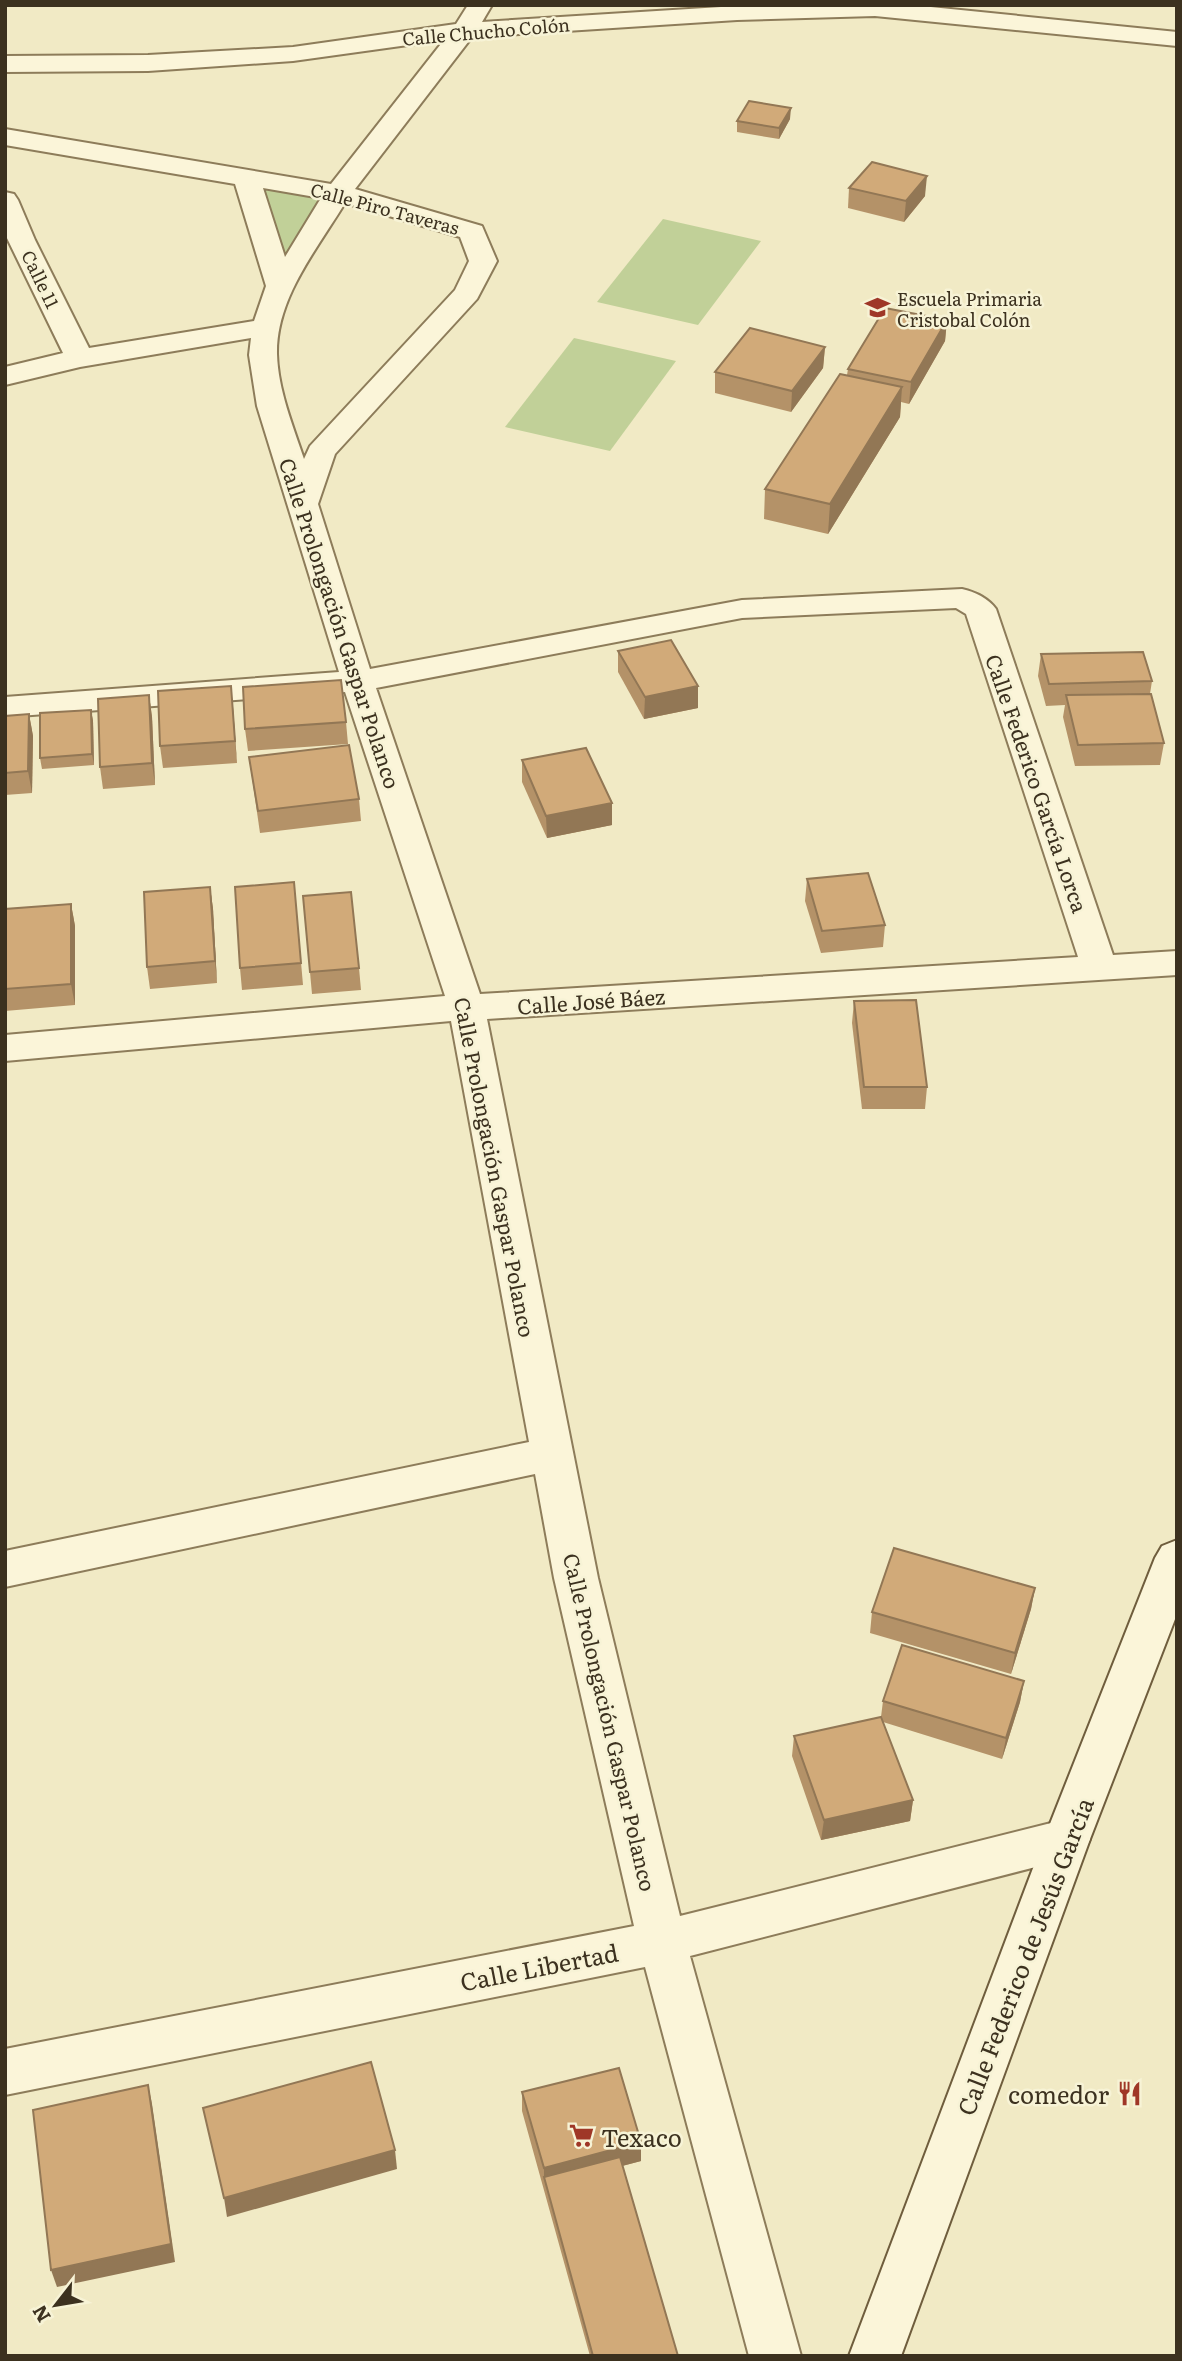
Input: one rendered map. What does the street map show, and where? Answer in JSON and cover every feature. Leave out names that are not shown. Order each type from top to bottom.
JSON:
[{"type":"street","name":"Calle Chucho Colón","points":[[5,64],[148,63],[293,54],[472,17],[875,9],[1177,39]]},
{"type":"street","name":"Calle Prolongación Gaspar Polanco","points":[[472,17],[338,193],[280,286],[266,327],[263,355],[272,406],[358,681],[467,1008],[576,1578],[662,1942],[775,2356]]},
{"type":"street","name":"Calle Piro Taveras","points":[[5,137],[338,193],[472,232],[483,261],[467,293],[321,452],[303,504]]},
{"type":"street","points":[[246,176],[280,286]]},
{"type":"street","name":"Calle 11","points":[[5,200],[13,242],[79,358]]},
{"type":"street","points":[[5,376],[79,358],[266,327]]},
{"type":"street","name":"Calle Federico García Lorca","points":[[358,681],[742,609],[962,598],[980,609],[1100,968]]},
{"type":"street","points":[[5,707],[358,681]]},
{"type":"street","name":"Calle José Báez","points":[[5,1048],[467,1008],[1177,963]]},
{"type":"street","points":[[5,1569],[553,1454]]},
{"type":"street","name":"Calle Federico de Jesús García","points":[[875,2356],[1067,1839],[1163,1625],[1177,1558]]},
{"type":"street","name":"Calle Libertad","points":[[5,2072],[662,1942],[1067,1839]]},
{"type":"green space","points":[[255,182],[328,195],[282,270]]},
{"type":"green space","points":[[663,219],[761,241],[698,325],[597,302]]},
{"type":"green space","points":[[574,338],[676,361],[610,451],[505,427]]},
{"type":"building","points":[[749,101],[791,108],[779,128],[737,121]]},
{"type":"building","points":[[872,162],[927,176],[906,201],[849,188]]},
{"type":"building","points":[[885,308],[947,320],[911,382],[848,369]]},
{"type":"building","points":[[750,328],[825,347],[792,391],[715,372]]},
{"type":"building","points":[[840,374],[902,387],[830,504],[765,489]]},
{"type":"building","points":[[671,640],[698,686],[645,697],[618,651]]},
{"type":"building","points":[[1143,652],[1152,681],[1049,684],[1041,654]]},
{"type":"building","points":[[341,680],[346,722],[245,729],[243,687]]},
{"type":"building","points":[[231,686],[235,741],[160,746],[158,691]]},
{"type":"building","points":[[1151,694],[1164,743],[1078,745],[1066,695]]},
{"type":"building","points":[[149,695],[152,763],[100,767],[98,699]]},
{"type":"building","points":[[91,710],[92,754],[40,758],[40,713]]},
{"type":"building","points":[[29,714],[28,771],[5,773],[5,716]]},
{"type":"building","points":[[349,745],[359,799],[258,811],[249,757]]},
{"type":"building","points":[[586,748],[612,803],[546,816],[522,760]]},
{"type":"building","points":[[868,873],[885,925],[822,931],[807,879]]},
{"type":"building","points":[[294,882],[301,963],[240,968],[235,887]]},
{"type":"building","points":[[210,887],[215,961],[147,967],[144,892]]},
{"type":"building","points":[[351,892],[359,968],[310,972],[303,896]]},
{"type":"building","points":[[71,904],[71,984],[5,989],[5,909]]},
{"type":"building","points":[[916,1000],[927,1087],[864,1087],[854,1001]]},
{"type":"building","points":[[894,1548],[1035,1588],[1015,1653],[872,1612]]},
{"type":"building","points":[[902,1645],[1024,1681],[1006,1738],[883,1701]]},
{"type":"building","points":[[881,1717],[913,1800],[824,1820],[794,1736]]},
{"type":"building","points":[[371,2062],[395,2150],[224,2198],[203,2108]]},
{"type":"building","name":"Texaco","points":[[619,2068],[641,2142],[544,2168],[522,2092]]},
{"type":"building","points":[[148,2085],[171,2244],[51,2270],[33,2110]]},
{"type":"building","points":[[620,2157],[678,2356],[593,2356],[544,2177]]},
{"type":"place","name":"Escuela Primaria Cristobal Colón","points":[[877,308]]},
{"type":"place","name":"comedor","points":[[1129,2093]]},
{"type":"place","name":"Texaco","points":[[581,2136]]}]
